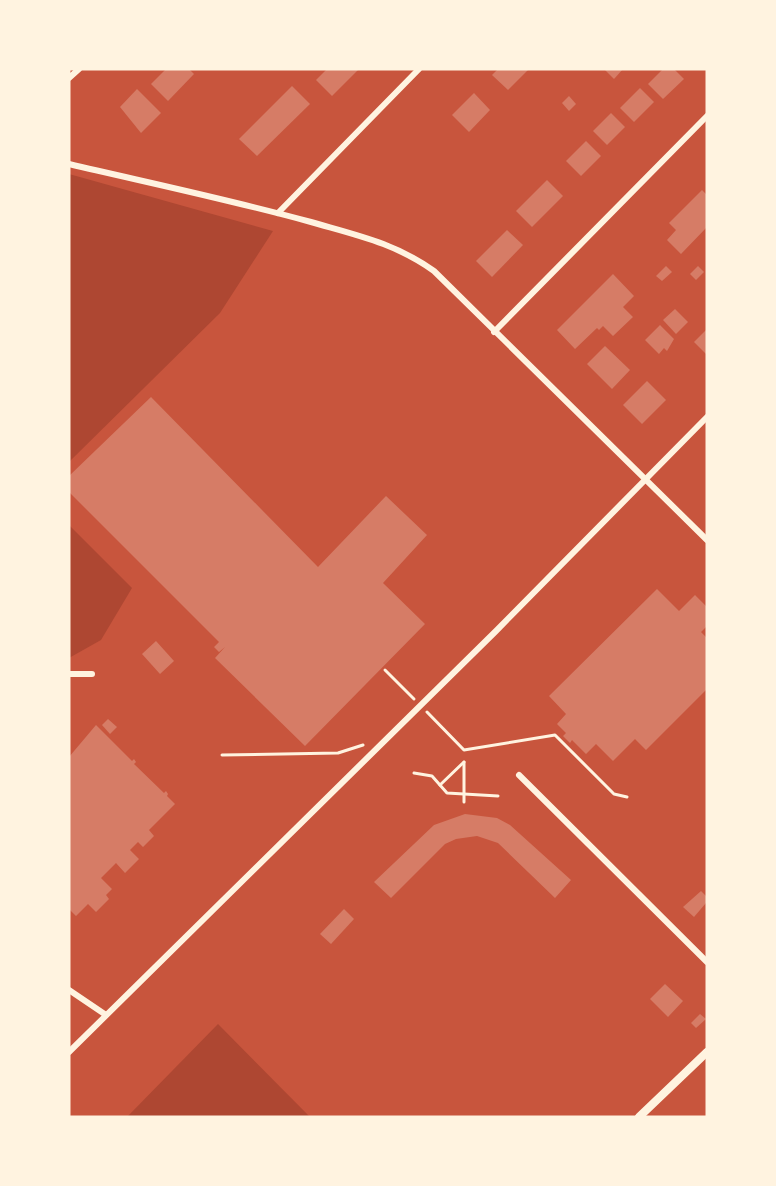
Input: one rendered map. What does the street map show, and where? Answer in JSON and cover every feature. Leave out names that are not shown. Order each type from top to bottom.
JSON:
[{"type":"street","points":[[69,78],[79,69]]},
{"type":"street","points":[[278,213],[419,69]]},
{"type":"street","points":[[494,332],[707,116]]},
{"type":"street","points":[[69,164],[278,213],[380,242],[407,253],[434,271],[707,540]]},
{"type":"street","points":[[69,1052],[421,705],[707,417]]},
{"type":"street","points":[[69,674],[92,674]]},
{"type":"street","points":[[519,775],[707,962]]},
{"type":"street","points":[[69,990],[106,1015]]},
{"type":"street","points":[[639,1117],[707,1052]]},
{"type":"path","points":[[385,670],[464,750],[555,735],[614,794],[627,797]]},
{"type":"path","points":[[222,755],[338,753],[387,738]]},
{"type":"path","points":[[440,785],[464,762],[464,802]]},
{"type":"path","points":[[414,773],[432,776],[447,793],[498,796]]},
{"type":"shaded area","points":[[69,174],[273,231],[220,313],[69,462]]},
{"type":"shaded area","points":[[69,525],[132,588],[101,640],[69,658]]},
{"type":"shaded area","points":[[218,1024],[310,1117],[127,1117]]},
{"type":"building","points":[[166,69],[189,69],[194,74],[168,101],[151,84]]},
{"type":"building","points":[[327,69],[359,69],[332,96],[316,80]]},
{"type":"building","points":[[498,69],[529,69],[508,90],[492,75]]},
{"type":"building","points":[[604,69],[623,69],[614,79]]},
{"type":"building","points":[[663,69],[674,69],[684,79],[663,99],[648,84]]},
{"type":"building","points":[[292,86],[310,104],[257,156],[239,139]]},
{"type":"building","points":[[640,88],[654,102],[634,122],[620,108]]},
{"type":"building","points":[[137,89],[161,113],[141,133],[120,107]]},
{"type":"building","points":[[474,93],[490,110],[469,132],[452,115]]},
{"type":"building","points":[[569,96],[576,104],[569,111],[562,103]]},
{"type":"building","points":[[611,113],[625,127],[607,145],[593,131]]},
{"type":"building","points":[[586,141],[601,156],[581,176],[566,161]]},
{"type":"building","points":[[547,180],[563,196],[532,227],[516,211]]},
{"type":"building","points":[[702,190],[707,195],[707,227],[681,254],[667,240],[676,230],[669,223]]},
{"type":"building","points":[[507,230],[523,245],[492,277],[476,261]]},
{"type":"building","points":[[666,266],[672,272],[662,281],[656,276]]},
{"type":"building","points":[[698,266],[704,272],[696,280],[690,274]]},
{"type":"building","points":[[613,274],[634,296],[623,307],[633,317],[613,336],[603,326],[599,330],[597,328],[575,349],[557,330]]},
{"type":"building","points":[[675,309],[688,322],[676,334],[663,320]]},
{"type":"building","points":[[660,325],[674,339],[667,351],[664,348],[659,354],[645,340]]},
{"type":"building","points":[[707,329],[707,355],[694,342]]},
{"type":"building","points":[[605,346],[630,370],[612,389],[587,364]]},
{"type":"building","points":[[647,381],[666,400],[642,424],[623,405]]},
{"type":"building","points":[[151,397],[318,567],[386,496],[427,535],[383,583],[425,624],[305,746],[215,658],[225,647],[219,652],[214,647],[219,642],[69,492],[69,476]]},
{"type":"building","points":[[657,589],[679,611],[695,595],[707,607],[707,626],[701,632],[707,638],[707,689],[646,750],[635,739],[613,761],[596,744],[586,754],[572,740],[570,743],[563,736],[566,733],[557,724],[566,714],[549,696]]},
{"type":"building","points":[[156,641],[174,661],[160,674],[142,654]]},
{"type":"building","points":[[108,719],[117,727],[110,734],[102,725]]},
{"type":"building","points":[[96,725],[132,761],[134,759],[136,762],[134,764],[164,793],[166,791],[167,796],[175,804],[149,830],[154,836],[143,847],[138,842],[130,850],[139,859],[125,873],[116,863],[101,878],[112,889],[106,895],[109,899],[96,912],[88,904],[76,916],[69,909],[69,757]]},
{"type":"building","points":[[465,814],[497,818],[510,825],[571,880],[555,898],[498,843],[477,836],[456,839],[445,844],[391,898],[374,882],[434,825]]},
{"type":"building","points":[[701,891],[707,897],[706,903],[694,917],[683,907]]},
{"type":"building","points":[[344,909],[354,919],[331,944],[320,934]]},
{"type":"building","points":[[665,984],[683,1001],[668,1017],[650,999]]},
{"type":"building","points":[[700,1014],[706,1019],[696,1028],[691,1023]]}]
